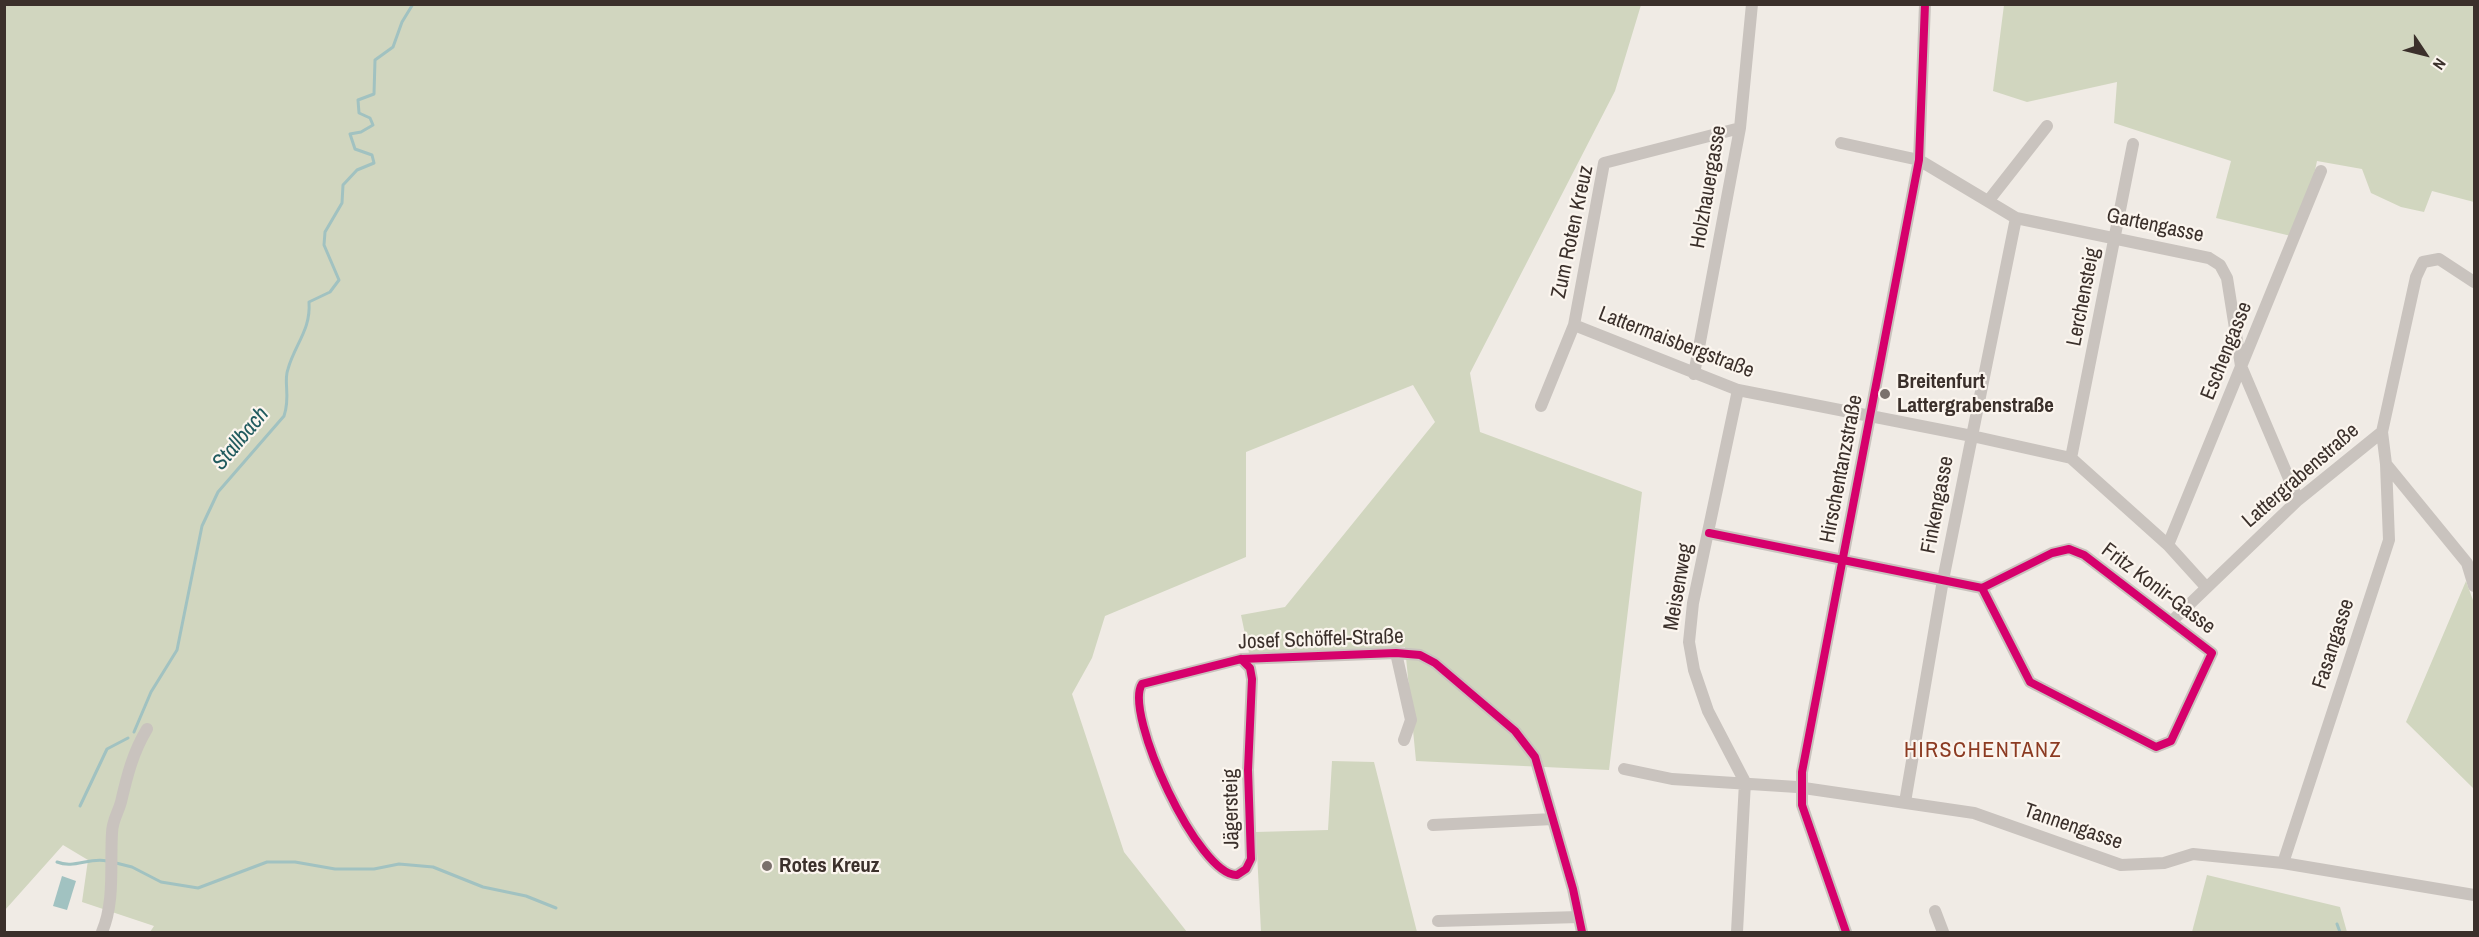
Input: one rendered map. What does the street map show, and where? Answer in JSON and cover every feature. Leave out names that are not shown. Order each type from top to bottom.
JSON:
[{"type":"street","name":"Holzhauergasse","points":[[1694,374],[1740,128],[1752,4]]},
{"type":"street","name":"Hirschentanzstraße","points":[[1846,933],[1802,805],[1802,772],[1919,160],[1925,4]]},
{"type":"street","points":[[1989,200],[2046,126]]},
{"type":"street","name":"Zum Roten Kreuz","points":[[1541,406],[1574,325],[1604,163],[1740,128]]},
{"type":"street","points":[[1841,143],[1919,160]]},
{"type":"street","name":"Lerchensteig","points":[[2071,458],[2133,144]]},
{"type":"street","name":"Gartengasse","points":[[1919,160],[2016,218],[2209,258],[2220,265],[2227,278],[2241,366],[2298,500]]},
{"type":"street","name":"Eschengasse","points":[[2168,545],[2321,171]]},
{"type":"street","name":"Finkengasse","points":[[1905,802],[1943,580],[2016,218]]},
{"type":"street","name":"Lattergrabenstraße","points":[[2172,621],[2298,500],[2382,432],[2416,277],[2423,262],[2439,259],[2475,282]]},
{"type":"street","name":"Lattermaisbergstraße","points":[[1574,325],[1738,390],[1871,417]]},
{"type":"street","name":"Meisenweg","points":[[1738,390],[1689,631],[1690,653],[1708,711],[1745,782]]},
{"type":"street","points":[[1871,417],[2071,458],[2168,545],[2206,587]]},
{"type":"street","name":"Fasangasse","points":[[2283,863],[2389,540],[2386,465],[2382,432]]},
{"type":"street","points":[[2386,465],[2467,563],[2475,586]]},
{"type":"street","points":[[1708,533],[1982,588]]},
{"type":"street","name":"Fritz Konir-Gasse","points":[[2069,549],[2084,555],[2212,653],[2171,741],[2156,747],[2030,682],[1982,588],[2052,553],[2069,549]]},
{"type":"street","name":"Josef Schöffel-Straße","points":[[1396,653],[1411,720],[1404,740]]},
{"type":"street","name":"Josef Schöffel-Straße","points":[[1142,684],[1241,659],[1396,653],[1420,655],[1432,660],[1515,731],[1535,756],[1582,933]]},
{"type":"street","name":"Jägersteig","points":[[1142,684],[1138,692],[1138,704],[1158,774],[1200,848],[1222,870],[1237,875],[1246,869],[1252,854],[1248,770],[1252,679],[1250,668],[1241,659]]},
{"type":"street","points":[[103,931],[110,909],[109,875],[114,819],[134,754],[147,729]]},
{"type":"street","points":[[1624,769],[1672,779],[1725,784],[1745,782],[1802,788]]},
{"type":"street","points":[[1737,933],[1745,782]]},
{"type":"street","name":"Tannengasse","points":[[1802,788],[1974,813],[2121,866],[2164,863],[2193,854],[2283,863],[2475,895]]},
{"type":"street","points":[[1433,825],[1553,819]]},
{"type":"street","points":[[1935,911],[1943,933]]},
{"type":"street","points":[[1438,921],[1579,917]]},
{"type":"green space","points":[[5,5],[1641,5],[1615,91],[1470,373],[1480,432],[1642,492],[1609,770],[1416,761],[1405,647],[1249,653],[1241,615],[1285,607],[1435,422],[1413,385],[1246,452],[1246,557],[1105,616],[1092,658],[1072,694],[1124,852],[1187,932],[150,932],[154,926],[82,902],[88,860],[63,845],[5,910]]},
{"type":"green space","points":[[2004,5],[2474,5],[2474,202],[2432,191],[2424,212],[2401,207],[2371,193],[2362,169],[2317,161],[2312,184],[2291,236],[2216,218],[2231,161],[2114,123],[2117,82],[2027,102],[1993,91]]},
{"type":"green space","points":[[2466,581],[2474,603],[2474,789],[2406,722]]},
{"type":"green space","points":[[1332,761],[1374,762],[1417,932],[1261,932],[1256,832],[1328,830]]},
{"type":"green space","points":[[2207,875],[2340,907],[2347,932],[2192,932]]},
{"type":"water","points":[[62,876],[76,881],[67,910],[53,906]]},
{"type":"waterway","name":"Stallbach","points":[[134,732],[151,692],[177,650],[202,526],[218,492],[284,416],[287,402],[287,374],[308,321],[309,302],[330,292],[339,280],[324,245],[325,232],[342,203],[343,185],[357,170],[374,163],[372,155],[355,149],[350,134],[361,132],[373,125],[370,118],[359,113],[358,100],[374,94],[375,60],[393,47],[402,22],[413,4]]},
{"type":"waterway","name":"Stallbach","points":[[80,806],[107,749],[128,738]]},
{"type":"waterway","points":[[57,862],[69,864],[94,860],[107,861]]},
{"type":"waterway","points":[[116,863],[132,867],[161,882],[198,888],[267,862],[295,862],[335,869],[374,869],[399,864],[433,867],[483,887],[526,896],[556,908]]},
{"type":"waterway","points":[[2337,924],[2340,932]]},
{"type":"cycle path","points":[[1846,932],[1802,805],[1802,772],[1919,160],[1925,4]]},
{"type":"cycle path","points":[[1709,533],[1982,588],[2030,682],[2156,747],[2171,741],[2212,653],[2084,555],[2069,549],[2052,553],[1982,588]]},
{"type":"cycle path","points":[[1241,659],[1250,668],[1252,679],[1248,770],[1251,859],[1246,869],[1237,875],[1221,869],[1203,850],[1168,791],[1143,726],[1139,701],[1142,684],[1241,659],[1396,653],[1420,655],[1435,663],[1515,731],[1535,757],[1573,889],[1582,932]]},
{"type":"place","name":"Breitenfurt Lattergrabenstraße","points":[[1885,394]]},
{"type":"place","name":"Rotes Kreuz","points":[[767,866]]},
{"type":"district","name":"HIRSCHENTANZ","points":[[1983,751]]}]
